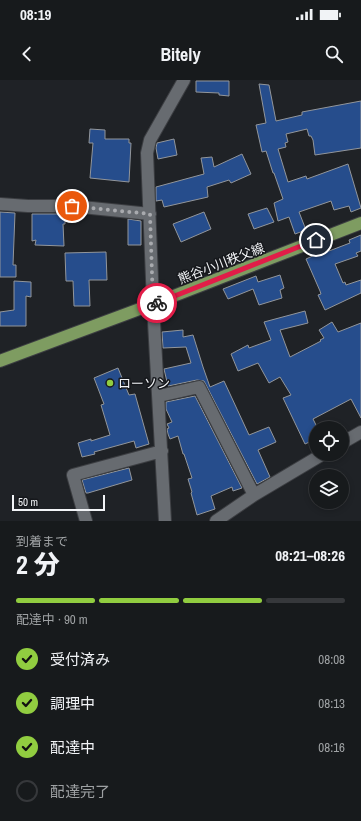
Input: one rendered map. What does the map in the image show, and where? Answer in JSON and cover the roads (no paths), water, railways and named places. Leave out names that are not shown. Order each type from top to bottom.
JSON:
[{"type":"main road","name":"熊谷小川秩父線","points":[[0,361],[153,304],[361,223]]},
{"type":"street","points":[[165,521],[153,304],[147,153],[150,140],[184,80]]},
{"type":"street","points":[[0,204],[28,206],[72,206],[150,214]]},
{"type":"street","points":[[159,396],[199,387],[254,495]]},
{"type":"street","points":[[349,439],[361,432]]},
{"type":"street","points":[[86,521],[73,475],[162,451]]},
{"type":"street","points":[[216,521],[254,495],[311,461]]},
{"type":"place","name":"ローソン","points":[[110,383]]}]
